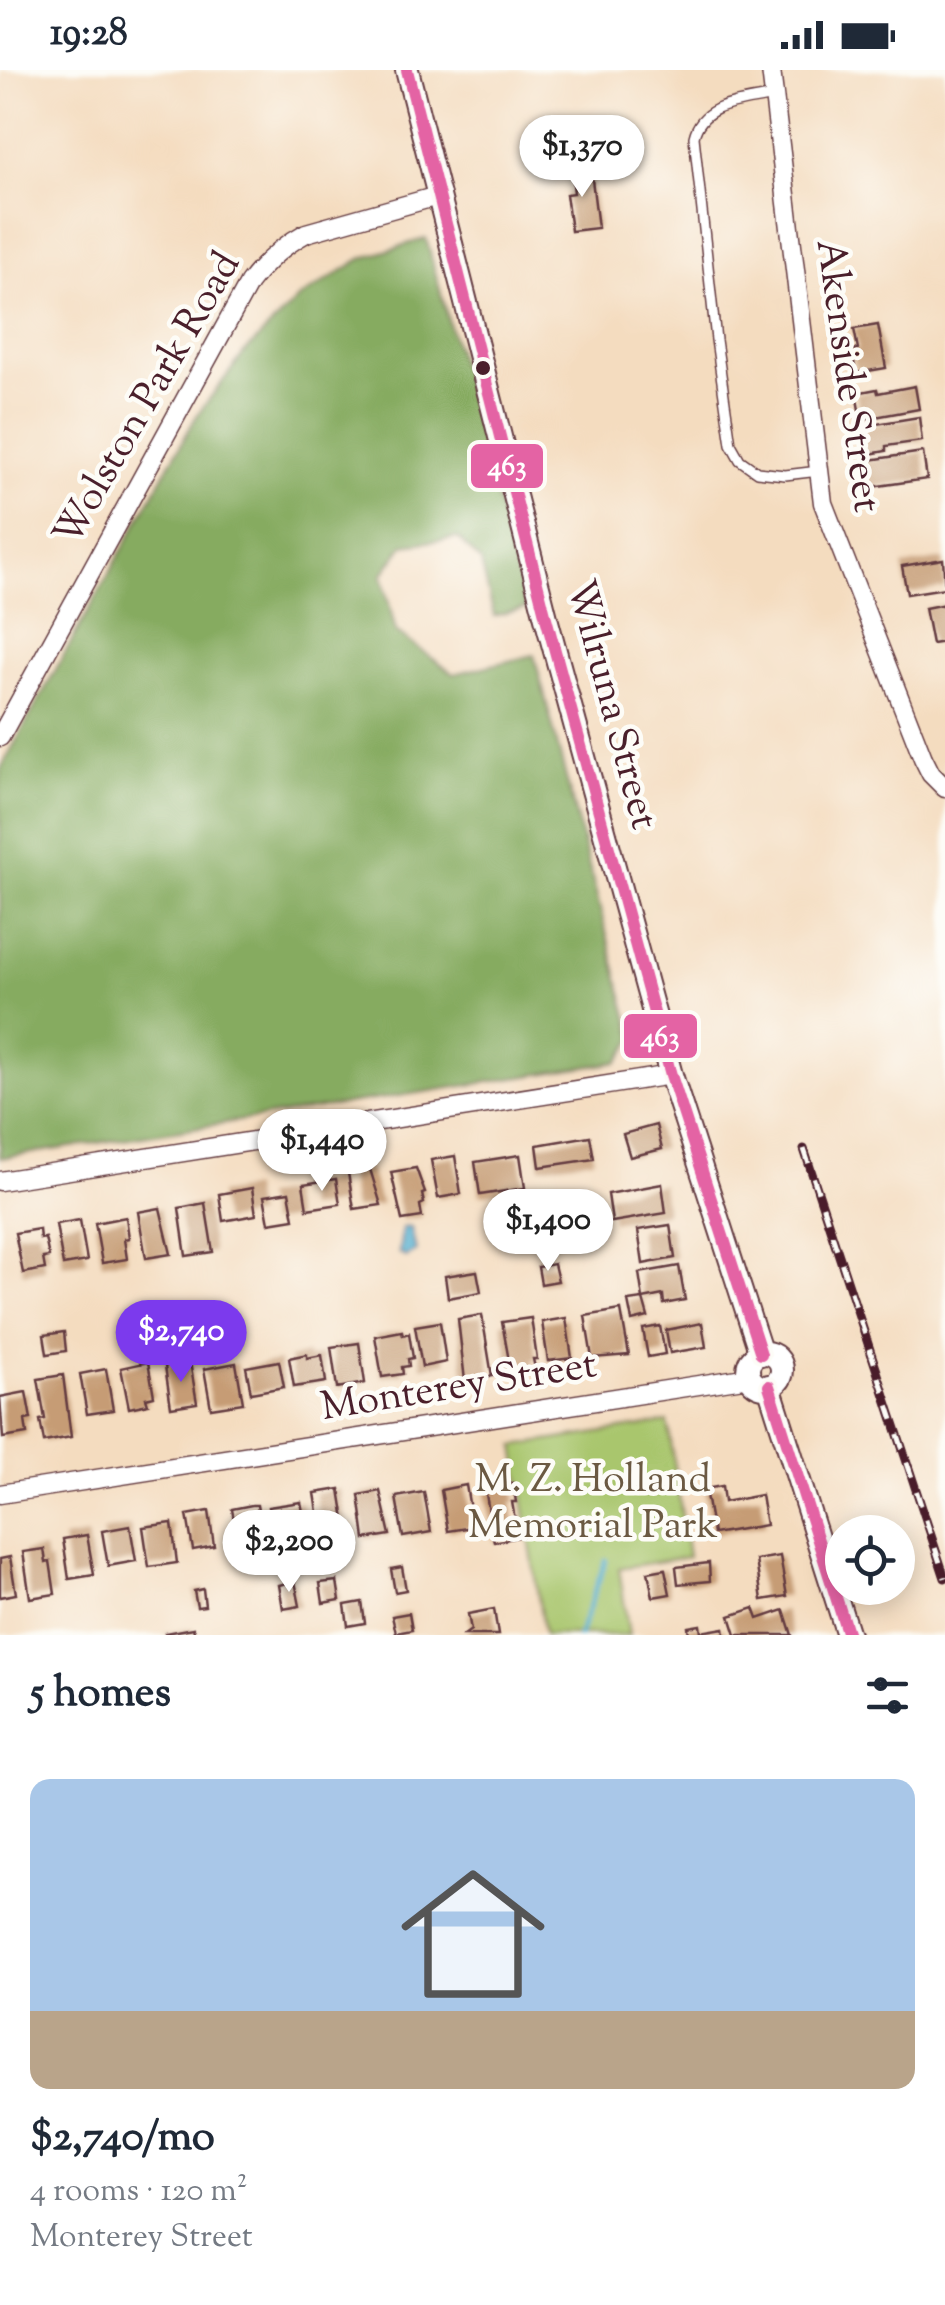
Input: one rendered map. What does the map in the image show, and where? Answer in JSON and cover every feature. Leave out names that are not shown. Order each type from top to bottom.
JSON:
[{"type":"main road","name":"Wilruna Street","points":[[408,70],[546,618],[672,1075],[761,1354],[776,1358],[782,1366],[779,1380],[760,1382],[848,1635]]},
{"type":"street","name":"Akenside Street","points":[[771,70],[823,503],[923,758],[931,774],[945,788]]},
{"type":"street","name":"Wolston Park Road","points":[[0,737],[262,266],[306,233],[441,195]]},
{"type":"street","points":[[0,1181],[672,1075]]},
{"type":"street","name":"Monterey Street","points":[[0,1494],[760,1382]]},
{"type":"lane","points":[[774,96],[710,112],[695,130],[716,340],[727,425],[740,460],[766,474],[819,471]]},
{"type":"green space","points":[[426,238],[526,608],[494,616],[481,562],[458,538],[404,545],[382,575],[396,632],[454,674],[534,655],[634,1039],[618,1062],[0,1158],[0,770],[196,417],[244,353],[298,299],[361,259]]},
{"type":"green space","name":"M. Z. Holland Memorial Park","points":[[668,1422],[688,1557],[619,1568],[629,1635],[544,1635],[515,1446]]},
{"type":"water","points":[[411,1227],[416,1251],[405,1257],[399,1253],[402,1228]]},
{"type":"building","points":[[590,163],[598,228],[571,231],[566,194],[574,193],[571,166]]},
{"type":"building","points":[[878,325],[886,368],[856,373],[852,350],[858,349],[854,329]]},
{"type":"building","points":[[915,386],[919,409],[864,419],[863,410],[859,410],[856,393]]},
{"type":"building","points":[[919,417],[922,441],[886,446],[886,451],[864,455],[864,426]]},
{"type":"building","points":[[923,452],[927,479],[871,487],[863,461]]},
{"type":"building","points":[[943,559],[945,588],[907,594],[902,566]]},
{"type":"building","points":[[945,604],[945,642],[932,644],[925,608]]},
{"type":"building","points":[[656,1125],[662,1149],[630,1157],[623,1134]]},
{"type":"building","points":[[590,1136],[594,1159],[540,1167],[537,1145]]},
{"type":"building","points":[[520,1155],[525,1188],[480,1195],[475,1162]]},
{"type":"building","points":[[455,1156],[461,1194],[438,1198],[431,1160]]},
{"type":"building","points":[[416,1168],[425,1193],[420,1205],[422,1217],[402,1220],[391,1172]]},
{"type":"building","points":[[370,1169],[381,1205],[354,1209],[348,1173]]},
{"type":"building","points":[[336,1179],[340,1204],[307,1209],[303,1184]]},
{"type":"building","points":[[662,1184],[666,1213],[612,1222],[608,1194]]},
{"type":"building","points":[[252,1188],[256,1215],[223,1221],[219,1194]]},
{"type":"building","points":[[289,1192],[294,1219],[269,1223],[264,1196]]},
{"type":"building","points":[[205,1203],[213,1252],[186,1256],[179,1208]]},
{"type":"building","points":[[160,1208],[171,1254],[146,1258],[138,1212]]},
{"type":"building","points":[[126,1217],[127,1259],[102,1263],[95,1223]]},
{"type":"building","points":[[80,1220],[87,1261],[63,1265],[56,1224]]},
{"type":"building","points":[[670,1225],[675,1258],[643,1264],[638,1230]]},
{"type":"building","points":[[39,1229],[49,1257],[43,1258],[45,1269],[23,1273],[15,1233]]},
{"type":"building","points":[[554,1264],[558,1281],[541,1284],[538,1267]]},
{"type":"building","points":[[679,1266],[685,1300],[664,1304],[663,1295],[643,1299],[639,1273]]},
{"type":"building","points":[[477,1271],[481,1292],[448,1298],[445,1276]]},
{"type":"building","points":[[643,1299],[648,1317],[632,1321],[628,1301]]},
{"type":"building","points":[[621,1310],[629,1355],[592,1358],[585,1316]]},
{"type":"building","points":[[223,1313],[226,1335],[201,1339],[197,1317]]},
{"type":"building","points":[[482,1315],[492,1376],[465,1381],[458,1319]]},
{"type":"building","points":[[531,1318],[535,1368],[511,1372],[502,1322]]},
{"type":"building","points":[[566,1318],[572,1358],[548,1361],[542,1322]]},
{"type":"building","points":[[440,1322],[446,1362],[422,1367],[415,1326]]},
{"type":"building","points":[[702,1323],[706,1347],[670,1353],[666,1330]]},
{"type":"building","points":[[660,1326],[665,1354],[648,1357],[643,1329]]},
{"type":"building","points":[[402,1331],[403,1335],[409,1333],[413,1358],[408,1359],[409,1366],[402,1367],[403,1374],[382,1377],[375,1336]]},
{"type":"building","points":[[64,1332],[66,1351],[47,1354],[44,1335]]},
{"type":"building","points":[[359,1343],[365,1383],[337,1388],[331,1347]]},
{"type":"building","points":[[307,1354],[307,1358],[322,1355],[326,1382],[294,1387],[289,1358]]},
{"type":"building","points":[[279,1361],[284,1387],[251,1393],[246,1367]]},
{"type":"building","points":[[148,1362],[154,1396],[146,1398],[148,1404],[129,1408],[121,1368]]},
{"type":"building","points":[[190,1362],[197,1403],[171,1407],[165,1366]]},
{"type":"building","points":[[236,1363],[243,1403],[211,1408],[204,1369]]},
{"type":"building","points":[[106,1369],[113,1410],[87,1414],[80,1374]]},
{"type":"building","points":[[63,1375],[71,1437],[44,1442],[40,1420],[45,1419],[38,1379]]},
{"type":"building","points":[[26,1392],[31,1419],[25,1420],[27,1434],[3,1438],[0,1397]]},
{"type":"building","points":[[513,1483],[518,1537],[494,1542],[485,1488]]},
{"type":"building","points":[[466,1485],[473,1527],[448,1531],[441,1490]]},
{"type":"building","points":[[722,1486],[724,1502],[761,1495],[766,1525],[713,1534],[705,1489]]},
{"type":"building","points":[[340,1489],[346,1526],[321,1531],[315,1493]]},
{"type":"building","points":[[380,1491],[390,1535],[365,1539],[359,1495]]},
{"type":"building","points":[[424,1492],[431,1532],[403,1537],[396,1497]]},
{"type":"building","points":[[301,1502],[306,1527],[273,1533],[268,1507]]},
{"type":"building","points":[[257,1505],[263,1540],[238,1544],[232,1509]]},
{"type":"building","points":[[209,1511],[214,1546],[193,1550],[187,1515]]},
{"type":"building","points":[[172,1523],[177,1563],[149,1567],[143,1527]]},
{"type":"building","points":[[130,1526],[136,1561],[108,1566],[102,1531]]},
{"type":"building","points":[[87,1535],[94,1575],[69,1579],[63,1539]]},
{"type":"building","points":[[44,1549],[55,1594],[30,1598],[23,1552]]},
{"type":"building","points":[[780,1556],[787,1596],[762,1600],[756,1560]]},
{"type":"building","points":[[10,1557],[16,1594],[0,1597],[0,1559]]},
{"type":"building","points":[[709,1563],[710,1581],[678,1584],[676,1567]]},
{"type":"building","points":[[402,1567],[406,1590],[395,1592],[391,1569]]},
{"type":"building","points":[[665,1569],[670,1594],[653,1597],[648,1572]]},
{"type":"building","points":[[295,1581],[300,1606],[283,1609],[279,1585]]},
{"type":"building","points":[[337,1581],[340,1600],[323,1603],[320,1583]]},
{"type":"building","points":[[203,1589],[205,1606],[197,1607],[194,1591]]},
{"type":"building","points":[[362,1602],[365,1623],[348,1626],[345,1605]]},
{"type":"building","points":[[754,1608],[758,1619],[784,1610],[792,1635],[736,1635],[730,1616]]},
{"type":"building","points":[[494,1609],[498,1635],[464,1635],[471,1630],[468,1614]]},
{"type":"building","points":[[409,1613],[412,1630],[396,1633],[392,1616]]},
{"type":"building","points":[[700,1625],[701,1632],[724,1628],[725,1635],[689,1635],[688,1627]]},
{"type":"building","points":[[193,1628],[195,1635],[165,1635],[165,1633]]},
{"type":"waterway","points":[[579,1635],[606,1560]]},
{"type":"railway","points":[[804,1149],[945,1578]]},
{"type":"transit line","name":"463","points":[[407,70],[546,618],[671,1075],[761,1354]]},
{"type":"transit line","name":"463","points":[[769,1386],[848,1635]]}]
